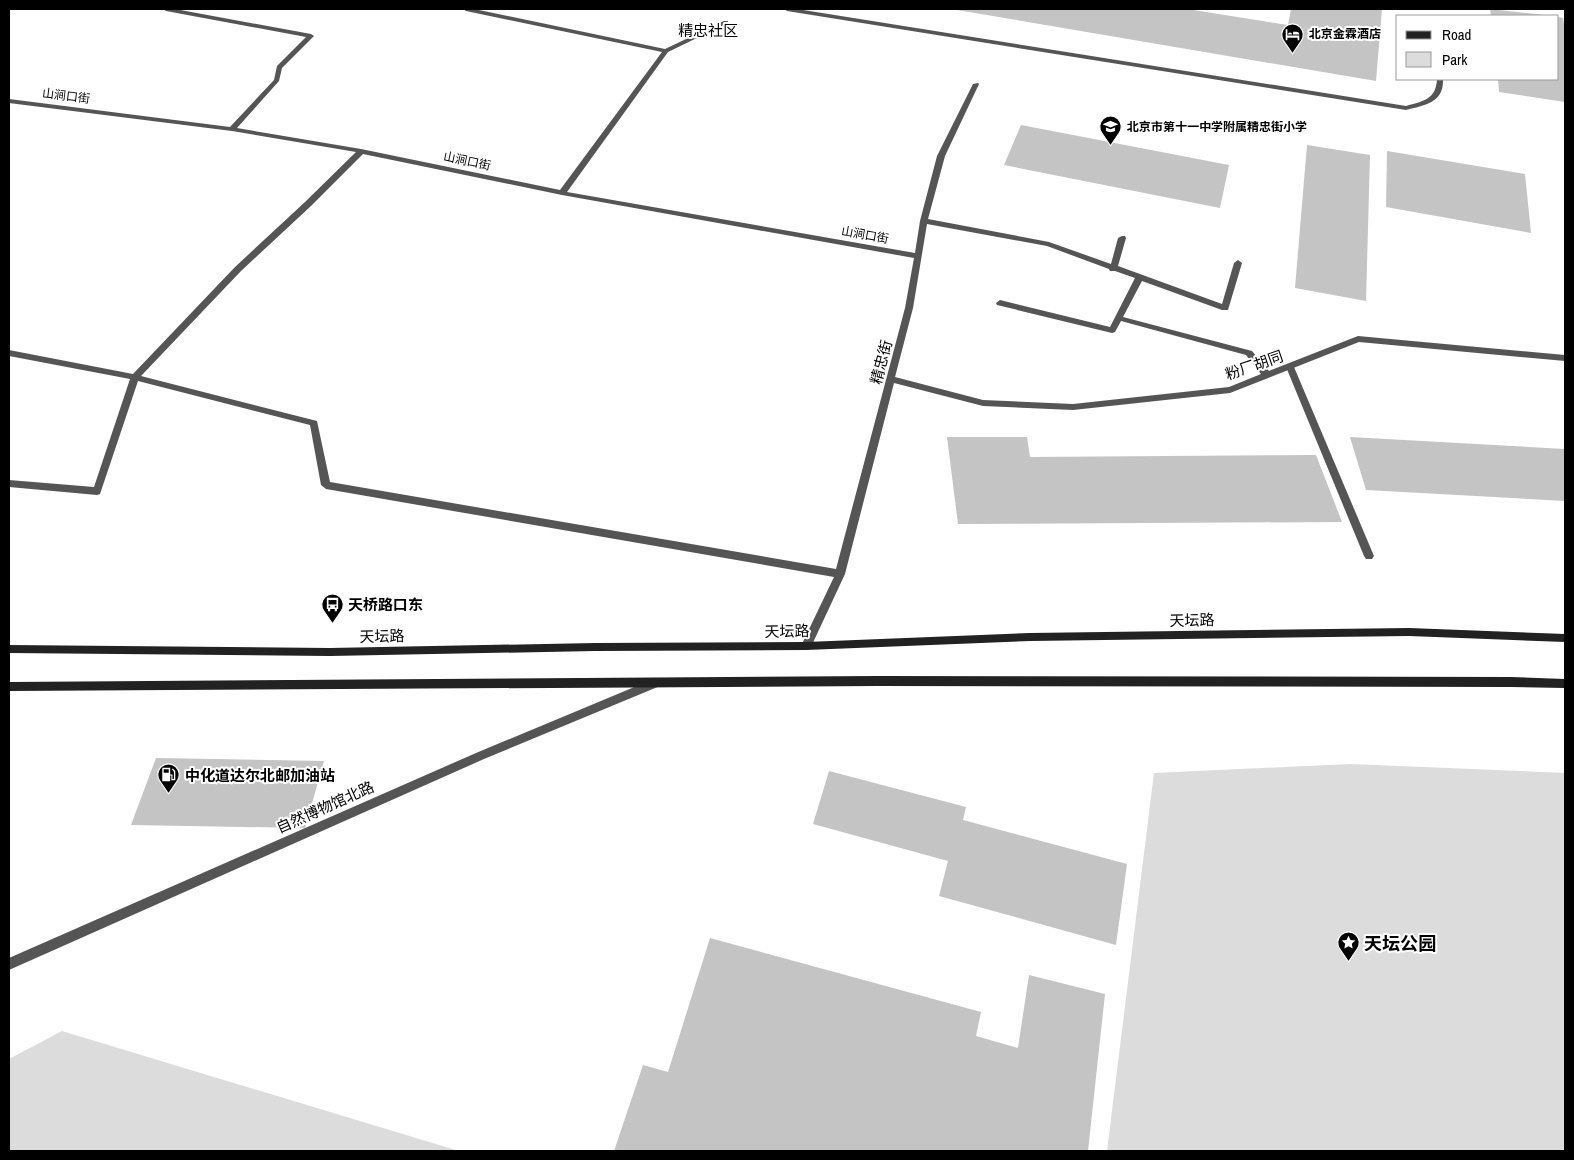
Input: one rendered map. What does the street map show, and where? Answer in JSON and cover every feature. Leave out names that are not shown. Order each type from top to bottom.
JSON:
[{"type":"street","points":[[166,9],[311,36],[279,67],[277,80],[232,129]]},
{"type":"street","points":[[466,9],[666,51]]},
{"type":"street","points":[[787,9],[1406,108],[1430,101],[1440,88],[1440,80]]},
{"type":"street","points":[[562,193],[666,51],[726,22]]},
{"type":"street","name":"精忠街","points":[[806,646],[840,574],[909,308],[924,221],[942,156],[976,84]]},
{"type":"street","name":"山涧口街","points":[[9,101],[232,129],[361,151],[562,193],[918,256]]},
{"type":"street","points":[[9,484],[97,491],[135,377],[232,275],[361,151]]},
{"type":"street","points":[[924,221],[1049,244],[1113,269],[1225,308],[1238,263]]},
{"type":"street","points":[[1113,269],[1122,238]]},
{"type":"street","points":[[1000,303],[1112,330],[1138,278]]},
{"type":"street","points":[[1118,318],[1250,353],[1267,375]]},
{"type":"street","name":"粉厂胡同","points":[[891,379],[983,403],[1073,407],[1230,390],[1358,339],[1565,358]]},
{"type":"street","points":[[9,353],[135,377],[314,422],[326,485],[840,574]]},
{"type":"street","points":[[1290,367],[1369,556]]},
{"type":"street","name":"天坛路","points":[[9,649],[330,652],[585,647],[806,646],[1030,637],[1409,632],[1565,638]]},
{"type":"street","points":[[9,687],[656,683],[1511,682],[1565,684]]},
{"type":"street","name":"自然博物馆北路","points":[[9,964],[480,756],[656,683]]},
{"type":"green space","name":"天坛公园","points":[[1350,764],[1565,773],[1565,1151],[1107,1151],[1154,773]]},
{"type":"green space","points":[[62,1031],[459,1151],[9,1151],[9,1059]]},
{"type":"building","name":"北京金霖酒店","points":[[951,9],[1187,9],[1288,25],[1291,9],[1382,9],[1376,81]]},
{"type":"building","points":[[1490,9],[1544,15],[1491,15]]},
{"type":"building","points":[[1559,17],[1563,18],[1565,32],[1565,102],[1499,92],[1498,80],[1559,80]]},
{"type":"building","points":[[1021,125],[1229,165],[1220,208],[1004,165]]},
{"type":"building","points":[[1307,145],[1370,155],[1366,301],[1295,288]]},
{"type":"building","points":[[1387,151],[1525,174],[1531,233],[1386,207]]},
{"type":"building","points":[[947,437],[1027,437],[1030,457],[1316,455],[1342,522],[958,524]]},
{"type":"building","points":[[1350,437],[1565,449],[1565,501],[1366,490]]},
{"type":"building","points":[[156,758],[324,761],[305,828],[131,825]]},
{"type":"building","points":[[829,771],[966,807],[963,820],[1127,864],[1116,945],[939,896],[948,861],[813,824]]},
{"type":"building","points":[[710,938],[981,1012],[976,1036],[1018,1048],[1029,975],[1105,994],[1088,1151],[614,1151],[643,1065],[668,1072]]},
{"type":"place","name":"北京金霖酒店","points":[[1293,53]]},
{"type":"place","name":"北京市第十一中学附属精忠街小学","points":[[1111,146]]},
{"type":"place","name":"天桥路口东","points":[[332,623]]},
{"type":"place","name":"中化道达尔北邮加油站","points":[[169,794]]},
{"type":"place","name":"天坛公园","points":[[1348,962]]},
{"type":"district","name":"精忠社区","points":[[708,30]]}]
